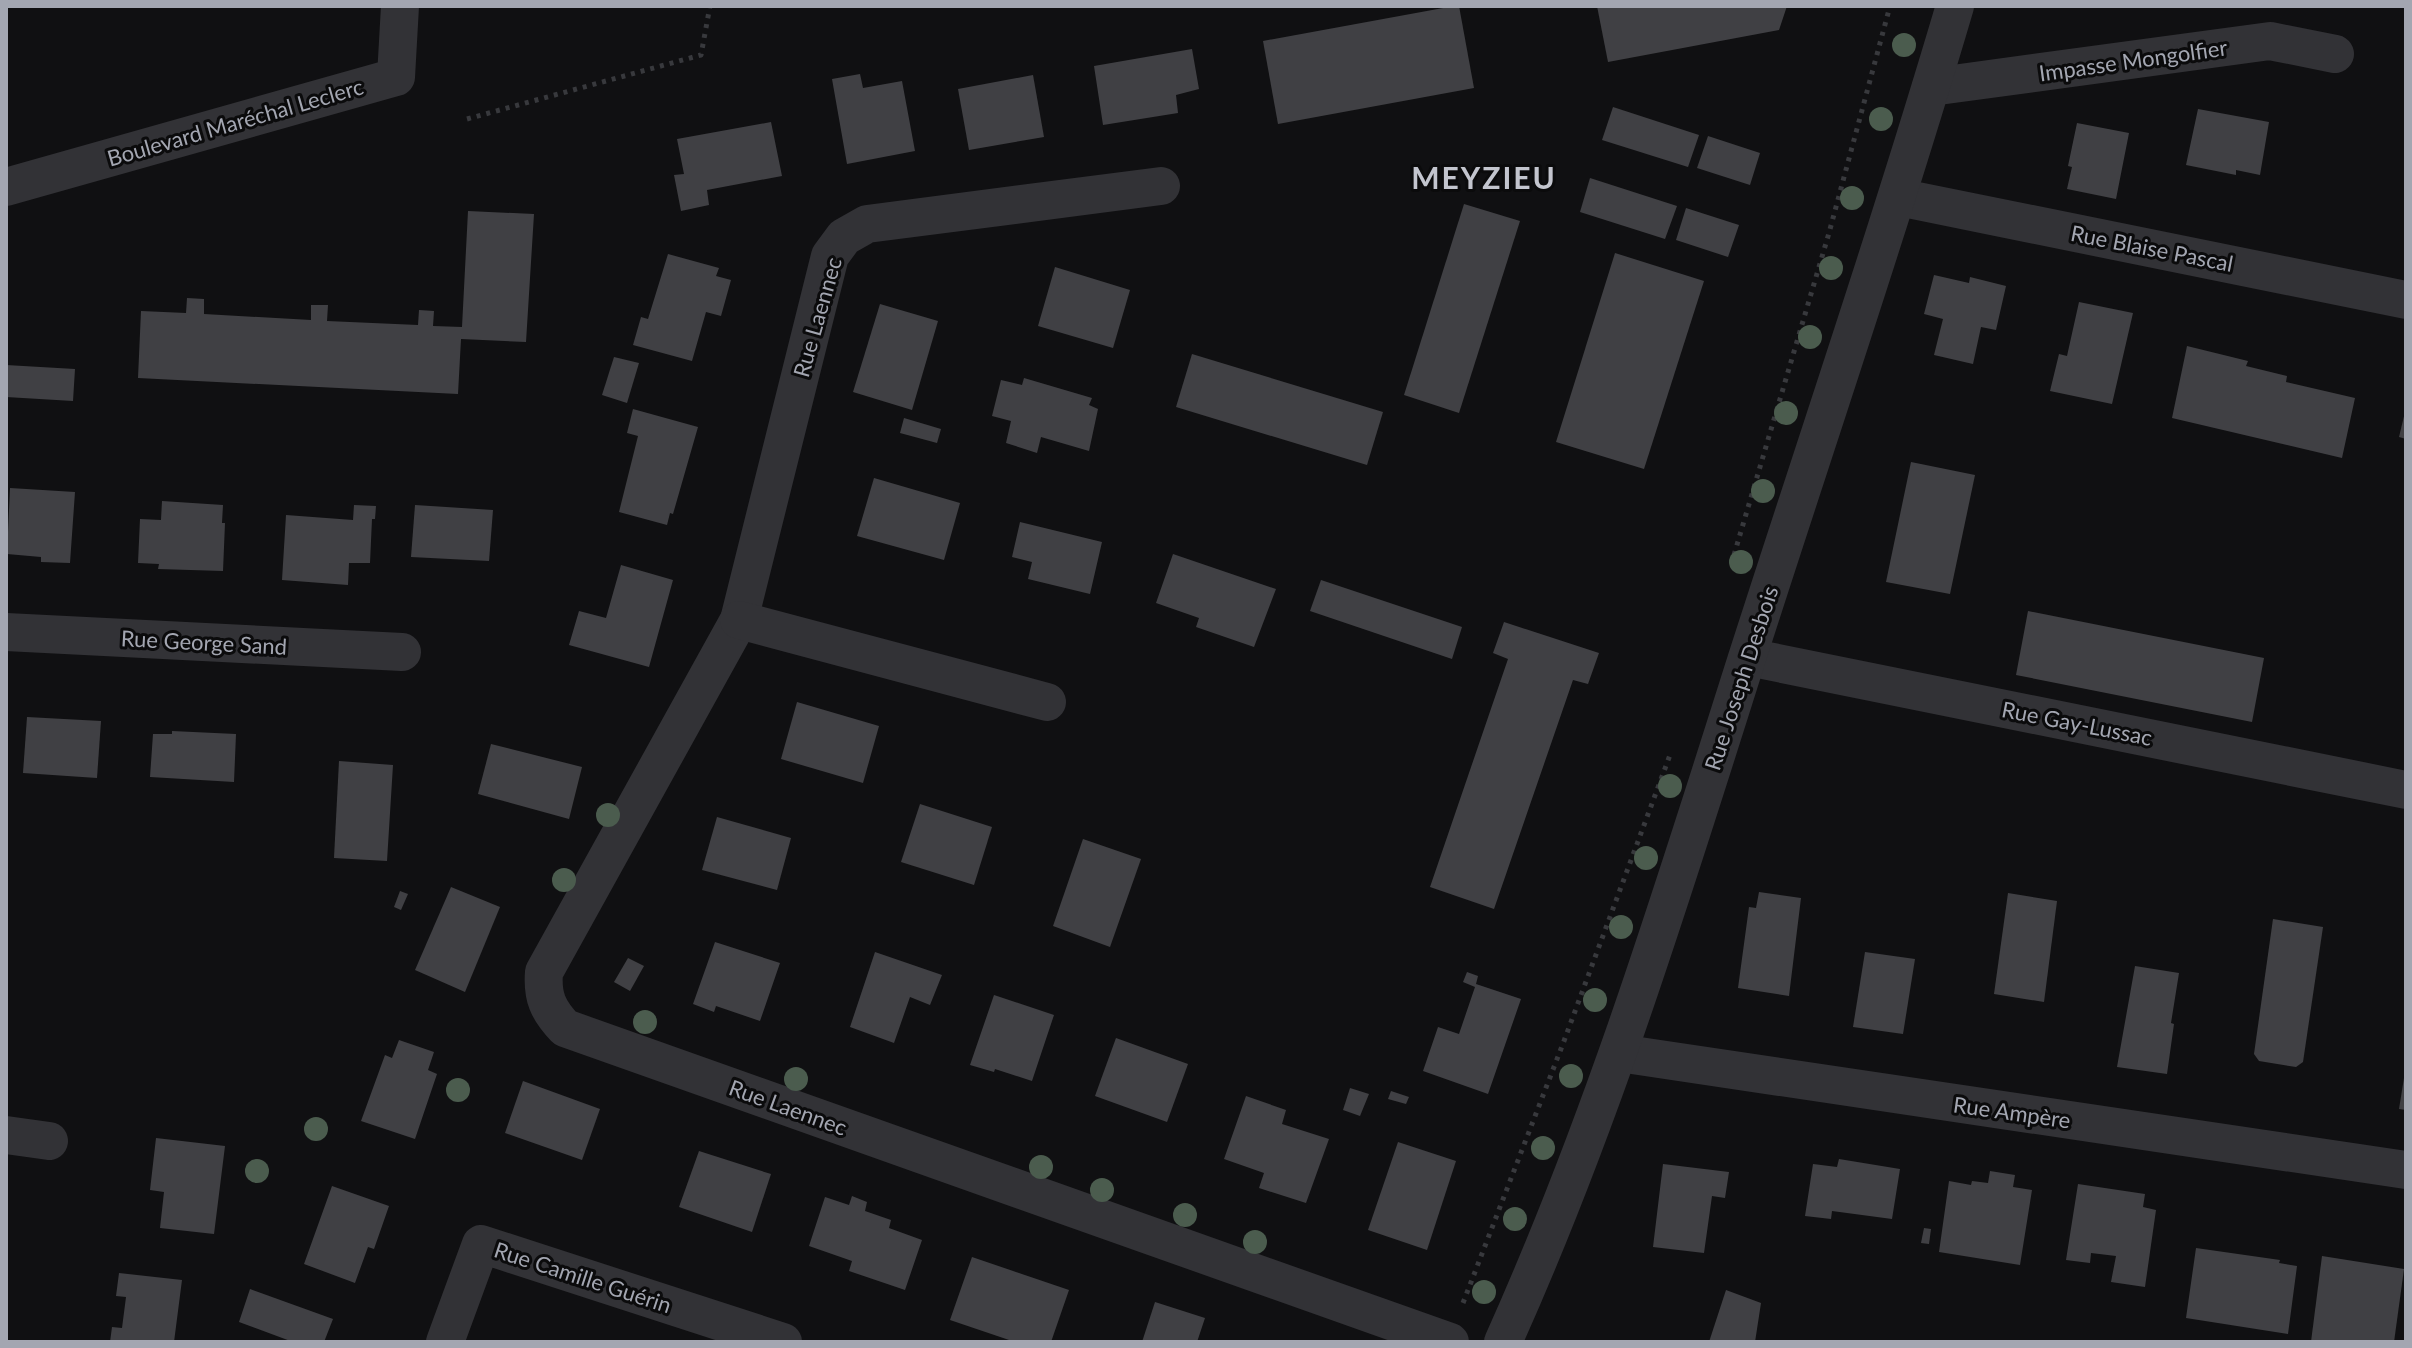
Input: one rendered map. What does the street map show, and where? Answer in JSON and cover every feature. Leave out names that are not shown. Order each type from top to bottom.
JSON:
[{"type":"street","name":"Boulevard Maréchal Leclerc","points":[[6,187],[396,77],[400,6]]},
{"type":"street","name":"Rue Joseph Desbois","points":[[1503,1342],[1542,1254],[1619,1053],[1898,197],[1955,6]]},
{"type":"street","name":"Impasse Mongolfier","points":[[1931,87],[2270,41],[2335,54]]},
{"type":"street","name":"Rue Laennec","points":[[1161,186],[867,224],[844,237],[830,256],[739,620],[544,972],[545,1004],[565,1028],[1449,1342]]},
{"type":"street","name":"Rue Blaise Pascal","points":[[1898,197],[2406,300]]},
{"type":"street","points":[[739,620],[1047,702]]},
{"type":"street","name":"Rue George Sand","points":[[6,632],[402,652]]},
{"type":"street","name":"Rue Gay-Lussac","points":[[1748,657],[2406,790]]},
{"type":"street","name":"Rue Ampère","points":[[1619,1053],[2406,1170]]},
{"type":"street","points":[[6,1135],[49,1141]]},
{"type":"street","name":"Rue Camille Guérin","points":[[445,1342],[481,1244],[783,1342]]},
{"type":"path","points":[[467,119],[701,55],[710,6]]},
{"type":"path","points":[[1731,563],[1829,233],[1890,6]]},
{"type":"path","points":[[1449,1342],[1670,753]]},
{"type":"building","points":[[1459,6],[1474,88],[1278,124],[1263,41]]},
{"type":"building","points":[[1597,6],[1787,6],[1779,30],[1608,62]]},
{"type":"building","points":[[1192,49],[1199,89],[1176,95],[1178,113],[1103,125],[1094,66]]},
{"type":"building","points":[[860,74],[863,88],[902,81],[915,151],[847,164],[832,79]]},
{"type":"building","points":[[1033,75],[1044,137],[969,150],[958,89]]},
{"type":"building","points":[[1613,107],[1699,135],[1688,167],[1602,140]]},
{"type":"building","points":[[2198,109],[2269,122],[2260,175],[2236,170],[2236,175],[2186,165]]},
{"type":"building","points":[[771,122],[782,176],[707,190],[709,205],[681,211],[674,175],[684,174],[677,139]]},
{"type":"building","points":[[2077,123],[2129,133],[2116,199],[2067,189],[2072,167],[2068,166]]},
{"type":"building","points":[[1708,136],[1760,153],[1750,185],[1697,168]]},
{"type":"building","points":[[1590,178],[1677,206],[1665,239],[1580,212]]},
{"type":"building","points":[[1464,204],[1520,221],[1459,413],[1404,395]]},
{"type":"building","points":[[1686,208],[1739,225],[1728,257],[1676,240]]},
{"type":"building","points":[[468,211],[534,214],[526,342],[461,339],[458,394],[138,378],[141,311],[186,313],[187,298],[204,299],[204,314],[311,320],[311,305],[328,305],[327,321],[418,325],[419,310],[434,311],[433,326],[462,327]]},
{"type":"building","points":[[1615,253],[1704,281],[1644,469],[1556,442]]},
{"type":"building","points":[[668,254],[719,268],[716,276],[731,280],[721,316],[706,312],[692,361],[633,345],[641,317],[648,319]]},
{"type":"building","points":[[1055,267],[1130,290],[1113,348],[1038,326]]},
{"type":"building","points":[[1934,275],[1969,283],[1970,277],[2006,286],[1996,330],[1981,327],[1973,364],[1934,355],[1943,319],[1924,314]]},
{"type":"building","points":[[2079,302],[2133,313],[2112,404],[2050,391],[2059,354],[2067,356]]},
{"type":"building","points":[[880,304],[938,321],[912,410],[853,392]]},
{"type":"building","points":[[2187,346],[2248,361],[2246,366],[2287,376],[2286,382],[2355,398],[2342,458],[2172,418]]},
{"type":"building","points":[[1192,354],[1383,412],[1367,465],[1176,407]]},
{"type":"building","points":[[614,357],[639,363],[627,403],[602,395]]},
{"type":"building","points":[[6,365],[75,369],[73,401],[6,397]]},
{"type":"building","points":[[1024,378],[1092,398],[1089,405],[1098,409],[1089,451],[1041,437],[1037,453],[1006,443],[1011,421],[992,416],[1001,380],[1022,385]]},
{"type":"building","points":[[633,409],[698,427],[673,514],[670,513],[667,525],[619,512],[638,436],[627,433]]},
{"type":"building","points":[[2406,412],[2406,439],[2399,437]]},
{"type":"building","points":[[904,418],[941,429],[937,443],[900,433]]},
{"type":"building","points":[[1911,462],[1975,475],[1950,594],[1886,582]]},
{"type":"building","points":[[874,478],[960,503],[944,560],[857,536]]},
{"type":"building","points":[[10,488],[75,492],[70,563],[41,562],[41,557],[7,554]]},
{"type":"building","points":[[162,501],[223,505],[223,571],[158,569],[159,564],[138,563],[140,519],[161,520]]},
{"type":"building","points":[[354,505],[376,506],[375,519],[372,519],[370,563],[349,563],[348,585],[282,580],[286,515],[353,520]]},
{"type":"building","points":[[415,505],[493,510],[489,561],[411,557]]},
{"type":"building","points":[[1020,522],[1102,542],[1090,594],[1028,579],[1032,562],[1012,557]]},
{"type":"building","points":[[1173,554],[1276,589],[1254,647],[1196,627],[1199,618],[1156,603]]},
{"type":"building","points":[[621,565],[673,580],[649,667],[569,645],[579,611],[606,618]]},
{"type":"building","points":[[1321,580],[1462,627],[1452,659],[1310,611]]},
{"type":"building","points":[[2028,611],[2264,658],[2252,722],[2016,675]]},
{"type":"building","points":[[1504,622],[1599,653],[1588,684],[1573,680],[1494,909],[1430,887],[1508,659],[1493,653]]},
{"type":"building","points":[[797,702],[879,726],[863,783],[781,759]]},
{"type":"building","points":[[27,717],[101,721],[97,778],[23,773]]},
{"type":"building","points":[[172,731],[236,734],[234,782],[150,777],[153,734],[172,734]]},
{"type":"building","points":[[491,744],[582,767],[569,819],[478,794]]},
{"type":"building","points":[[339,761],[393,765],[387,861],[334,858]]},
{"type":"building","points":[[920,804],[992,827],[974,885],[901,862]]},
{"type":"building","points":[[717,817],[791,838],[777,890],[702,870]]},
{"type":"building","points":[[1083,839],[1141,859],[1110,947],[1053,926]]},
{"type":"building","points":[[451,887],[500,907],[465,992],[415,970]]},
{"type":"building","points":[[400,891],[408,894],[401,910],[394,907]]},
{"type":"building","points":[[1759,892],[1801,898],[1789,996],[1738,988],[1749,907],[1756,908]]},
{"type":"building","points":[[2008,893],[2057,901],[2044,1002],[1994,994]]},
{"type":"building","points":[[2273,919],[2323,927],[2303,1062],[2296,1067],[2259,1061],[2254,1054]]},
{"type":"building","points":[[715,942],[780,963],[760,1021],[716,1006],[714,1012],[693,1004]]},
{"type":"building","points":[[875,952],[942,975],[930,1005],[910,997],[894,1043],[850,1027]]},
{"type":"building","points":[[1865,952],[1915,959],[1903,1034],[1853,1027]]},
{"type":"building","points":[[628,958],[644,966],[630,991],[614,982]]},
{"type":"building","points":[[2135,966],[2179,973],[2167,1074],[2117,1067]]},
{"type":"building","points":[[1467,972],[1478,976],[1476,984],[1521,999],[1488,1094],[1423,1071],[1438,1027],[1459,1034],[1475,987],[1463,982]]},
{"type":"building","points":[[994,995],[1054,1015],[1032,1081],[970,1065]]},
{"type":"building","points":[[1116,1038],[1188,1064],[1167,1122],[1095,1096]]},
{"type":"building","points":[[399,1040],[434,1052],[428,1070],[437,1074],[415,1139],[361,1121],[385,1055],[392,1058]]},
{"type":"building","points":[[2406,1078],[2406,1110],[2399,1109]]},
{"type":"building","points":[[523,1081],[600,1109],[582,1160],[505,1133]]},
{"type":"building","points":[[1350,1088],[1369,1094],[1360,1116],[1343,1110]]},
{"type":"building","points":[[1391,1091],[1409,1097],[1406,1104],[1388,1099]]},
{"type":"building","points":[[1246,1096],[1286,1110],[1282,1124],[1329,1139],[1306,1203],[1259,1188],[1264,1173],[1224,1159]]},
{"type":"building","points":[[156,1138],[225,1146],[214,1234],[160,1228],[164,1192],[150,1190]]},
{"type":"building","points":[[1398,1142],[1456,1161],[1427,1250],[1368,1230]]},
{"type":"building","points":[[699,1151],[771,1174],[752,1232],[679,1207]]},
{"type":"building","points":[[1839,1159],[1900,1169],[1892,1219],[1832,1211],[1831,1219],[1805,1216],[1813,1164],[1837,1167]]},
{"type":"building","points":[[1663,1164],[1729,1172],[1725,1198],[1712,1196],[1704,1253],[1653,1247]]},
{"type":"building","points":[[1990,1171],[2015,1175],[2013,1187],[2032,1190],[2020,1265],[1939,1252],[1949,1181],[1971,1185],[1972,1181],[1988,1183]]},
{"type":"building","points":[[2078,1184],[2145,1194],[2143,1207],[2156,1210],[2145,1287],[2111,1282],[2116,1256],[2091,1253],[2090,1263],[2066,1260]]},
{"type":"building","points":[[332,1186],[389,1206],[374,1249],[368,1247],[355,1283],[304,1264]]},
{"type":"building","points":[[852,1196],[867,1202],[865,1211],[891,1220],[889,1228],[922,1240],[905,1290],[849,1271],[852,1261],[809,1246],[825,1197],[849,1205]]},
{"type":"building","points":[[1924,1228],[1931,1229],[1929,1244],[1921,1243]]},
{"type":"building","points":[[2196,1248],[2280,1260],[2279,1263],[2297,1266],[2288,1334],[2186,1318]]},
{"type":"building","points":[[2322,1256],[2404,1269],[2394,1342],[2311,1342]]},
{"type":"building","points":[[972,1257],[1069,1290],[1051,1342],[1015,1342],[950,1320]]},
{"type":"building","points":[[119,1273],[182,1280],[174,1342],[110,1342],[112,1327],[122,1328],[126,1297],[116,1296]]},
{"type":"building","points":[[250,1289],[333,1319],[324,1342],[293,1342],[239,1322]]},
{"type":"building","points":[[1726,1290],[1761,1303],[1755,1342],[1709,1342]]},
{"type":"building","points":[[1155,1302],[1205,1318],[1197,1342],[1142,1342]]},
{"type":"district","name":"MEYZIEU","points":[[1484,177]]}]
